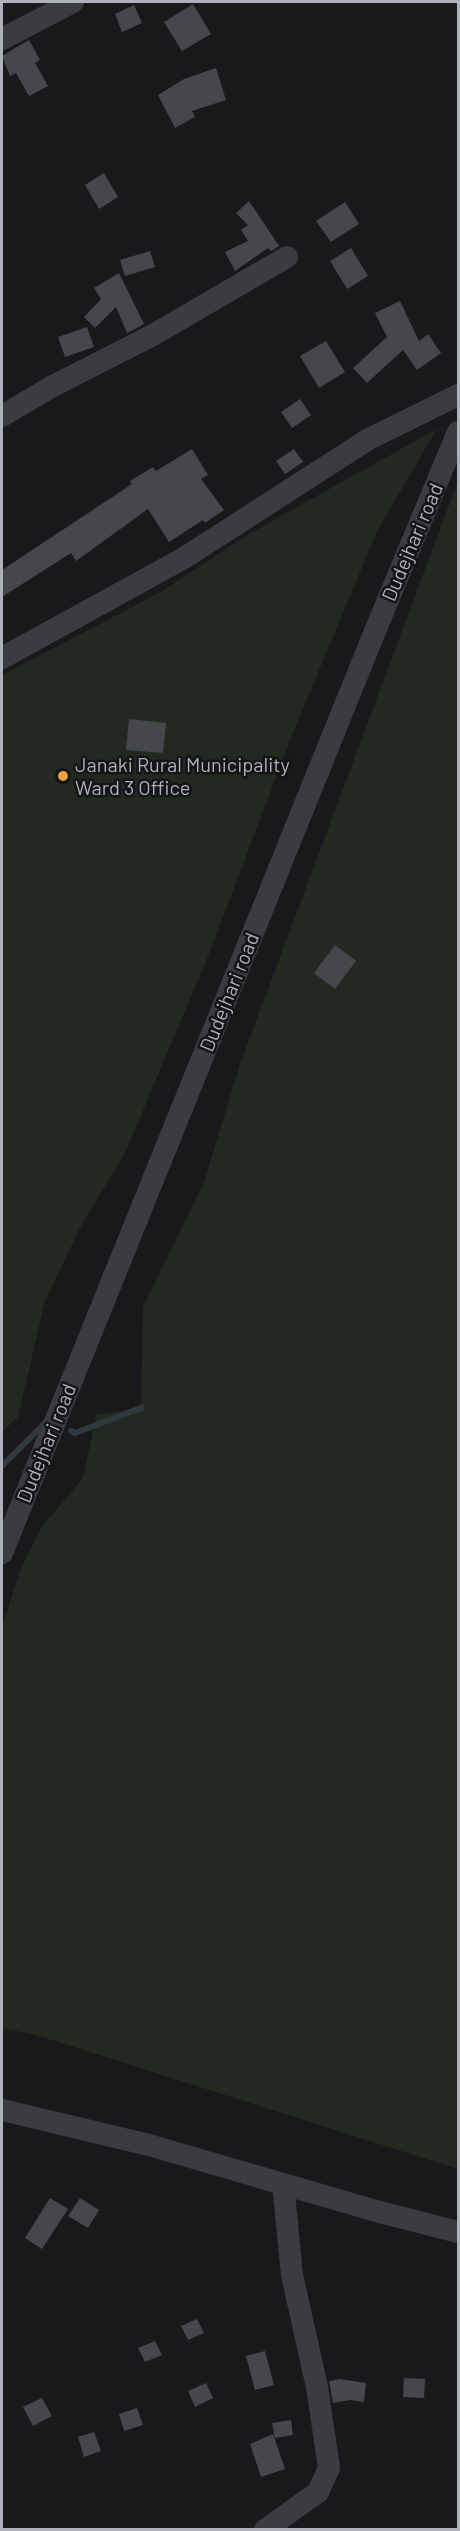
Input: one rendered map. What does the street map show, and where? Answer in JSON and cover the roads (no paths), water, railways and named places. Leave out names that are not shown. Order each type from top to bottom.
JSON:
[{"type":"street","points":[[2,39],[73,2]]},
{"type":"street","points":[[2,416],[51,387],[153,335],[287,257]]},
{"type":"street","points":[[2,658],[184,558],[367,440],[459,395]]},
{"type":"street","name":"Dudejhari road","points":[[2,1554],[359,669],[459,432]]},
{"type":"street","points":[[2,2110],[150,2145],[459,2232]]},
{"type":"street","points":[[265,2529],[318,2492],[329,2468],[318,2387],[292,2275],[283,2184]]},
{"type":"waterway","points":[[71,1431],[75,1433],[141,1408]]},
{"type":"waterway","points":[[2,1466],[46,1422]]},
{"type":"place","name":"Janaki Rural Municipality Ward 3 Office","points":[[63,776]]}]
